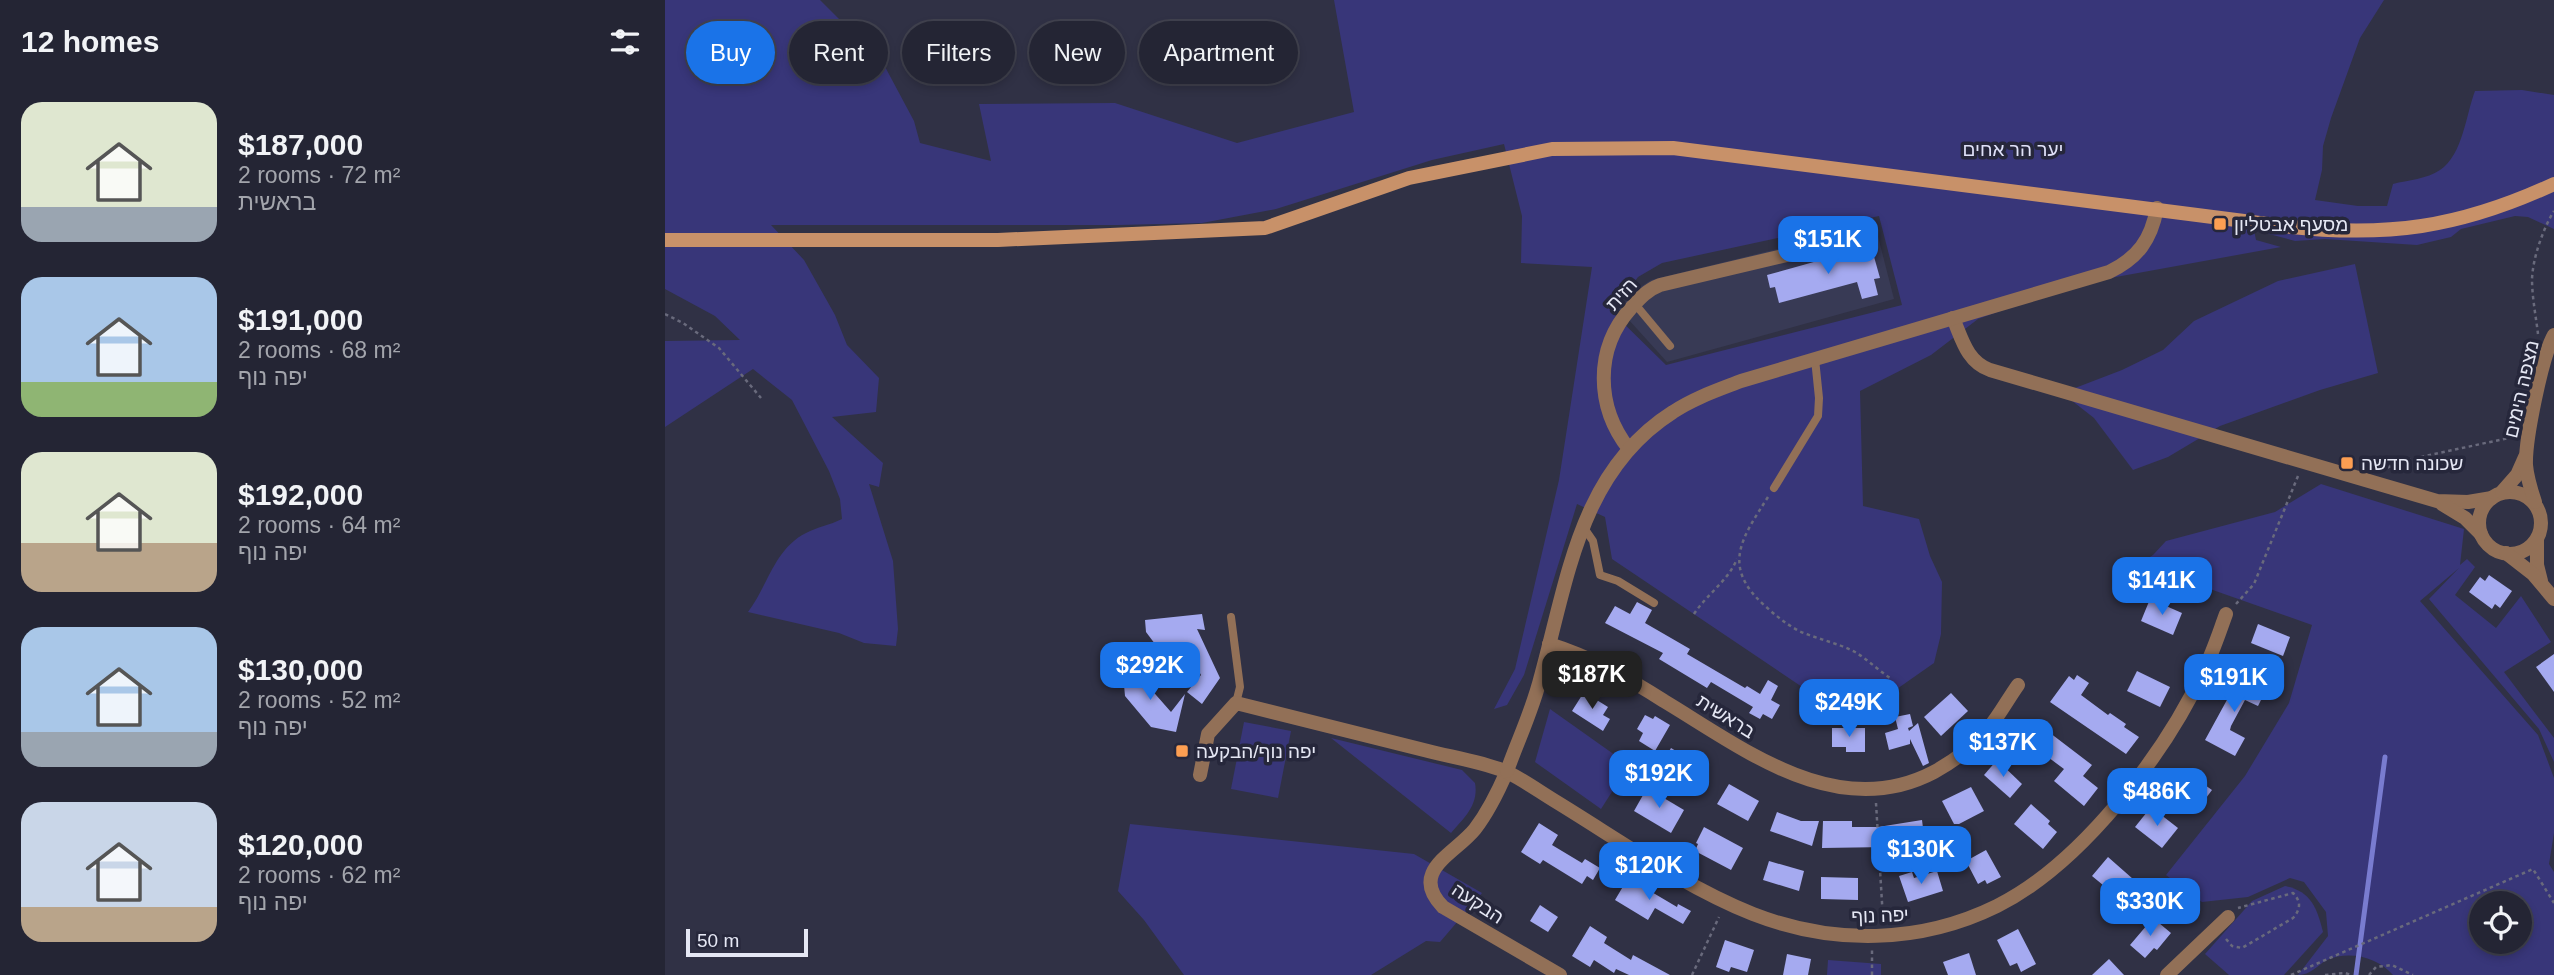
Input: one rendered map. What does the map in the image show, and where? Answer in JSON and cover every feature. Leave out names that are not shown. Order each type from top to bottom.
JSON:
[{"type":"main road","points":[[665,240],[998,240],[1265,228],[1409,178],[1552,149],[1613,147],[1673,148],[2318,230],[2384,231],[2436,225],[2476,216],[2554,184]]},
{"type":"street","name":"הבקעה","points":[[1560,975],[1443,907],[1433,894],[1431,880],[1436,865],[1473,832],[1487,812],[1507,771],[1534,700],[1582,526],[1604,481],[1646,432],[1673,412],[1704,395],[1741,381],[2121,267],[2145,245],[2153,228],[2157,208]]},
{"type":"street","name":"הזית","points":[[1629,449],[1610,419],[1604,400],[1603,379],[1605,357],[1625,314],[1646,292],[1658,285],[1821,247]]},
{"type":"street","points":[[1953,318],[1970,357],[1983,368],[2437,502],[2465,518],[2490,546],[2524,566],[2542,582],[2554,599]]},
{"type":"street","name":"מצפה הימים","points":[[2535,504],[2528,478],[2527,452],[2542,367],[2554,335]]},
{"type":"street","name":"מצפה הימים","points":[[2497,495],[2517,475],[2527,452]]},
{"type":"street","points":[[2437,502],[2468,502],[2521,493],[2535,504],[2542,521],[2537,539],[2537,565],[2542,582]]},
{"type":"street","points":[[2482,536],[2479,524],[2481,512],[2497,495]]},
{"type":"street","points":[[2506,553],[2524,551],[2537,539]]},
{"type":"street","name":"יפה נוף","points":[[1236,703],[1507,771],[1677,875],[1753,914],[1832,935],[1878,937],[1914,934],[1956,923],[1999,905],[2032,883],[2082,840],[2118,803],[2165,739],[2205,669],[2226,614]]},
{"type":"street","name":"בראשית","points":[[1549,644],[1574,652],[1620,674],[1766,763],[1804,779],[1842,788],[1875,788],[1918,780],[1954,761],[1988,730],[2018,685]]},
{"type":"street","points":[[1201,775],[1208,734],[1236,703]]},
{"type":"street","points":[[2167,975],[2228,916]]},
{"type":"lane","points":[[1635,304],[1670,346]]},
{"type":"lane","points":[[1774,488],[1818,416],[1815,359]]},
{"type":"lane","points":[[1582,526],[1593,541],[1600,575],[1618,581],[1654,603]]},
{"type":"lane","points":[[1231,617],[1240,687],[1236,703]]},
{"type":"path","points":[[2539,346],[2532,278],[2538,251],[2554,211]]},
{"type":"path","points":[[665,314],[719,348],[761,398]]},
{"type":"path","points":[[2365,481],[2385,466],[2530,434]]},
{"type":"path","points":[[2226,614],[2254,584],[2304,463]]},
{"type":"path","points":[[1694,614],[1700,604],[1731,573],[1751,523],[1774,488]]},
{"type":"path","points":[[1738,556],[1745,585],[1783,621],[1799,631],[1855,653],[1890,678]]},
{"type":"path","points":[[1872,975],[1878,937],[1875,788]]},
{"type":"path","points":[[2291,975],[2533,869],[2554,903]]},
{"type":"path","points":[[2217,928],[2231,946],[2242,948],[2293,918],[2300,905],[2293,894],[2236,908],[2228,916]]},
{"type":"path","points":[[1692,975],[1727,901]]},
{"type":"path","points":[[2369,975],[2376,967],[2392,965],[2413,975]]},
{"type":"path","points":[[2325,975],[2351,975]]},
{"type":"shaded area","points":[[1875,225],[1894,299],[1667,362],[1619,309],[1636,290],[1651,280]]},
{"type":"green space","name":"יער הר אחים","points":[[665,0],[820,0],[841,21],[789,21],[789,84],[888,84],[888,72],[914,121],[920,143],[991,161],[979,104],[1115,103],[1237,143],[1354,112],[1334,0],[2384,0],[2360,38],[2331,118],[2323,146],[2322,170],[2315,200],[2358,206],[2387,206],[2393,184],[2429,175],[2448,163],[2463,134],[2475,91],[2522,90],[2554,95],[2554,229],[2528,217],[2515,216],[2461,229],[2451,237],[2417,245],[2325,239],[2295,241],[2254,230],[2256,240],[2281,247],[2072,285],[1978,319],[1931,355],[1860,391],[1863,506],[1919,519],[1930,556],[1942,582],[1941,634],[1934,663],[1874,705],[1820,699],[1612,559],[1605,517],[1577,504],[1524,675],[1507,705],[1494,709],[1515,669],[1559,480],[1592,267],[1521,263],[1522,216],[1504,144],[1432,160],[1276,209],[1202,223],[771,225],[804,260],[835,315],[847,345],[879,378],[876,412],[832,417],[883,463],[879,487],[869,484],[893,561],[898,629],[896,646],[864,643],[839,633],[748,612],[786,548],[806,533],[842,519],[840,499],[829,471],[792,400],[753,369],[665,427],[665,341],[740,340],[715,316],[665,289]],"holes":[[[1879,216],[1902,305],[1666,365],[1612,312],[1638,277],[1662,263]]]},
{"type":"green space","points":[[2355,264],[2378,373],[2320,390],[2220,426],[2168,457],[2133,470],[2094,418],[2062,393],[2122,370],[2163,350],[2194,321],[2278,281]]},
{"type":"green space","points":[[2321,484],[2464,529],[2460,565],[2467,559],[2475,567],[2455,595],[2496,628],[2521,596],[2551,642],[2504,672],[2554,738],[2554,762],[2539,729],[2429,599],[2459,568],[2420,601],[2538,735],[2554,778],[2554,833],[2549,864],[2554,872],[2554,975],[2393,975],[2371,960],[2344,956],[2327,960],[2310,972],[2298,975],[2328,936],[2326,912],[2304,882],[2290,878],[2248,897],[2202,902],[2166,875],[2245,776],[2289,703],[2312,625],[2139,564],[2153,555],[2166,541],[2275,512]]},
{"type":"green space","points":[[1550,709],[1629,765],[1601,809],[1535,762]]},
{"type":"green space","points":[[1244,722],[1291,731],[1278,798],[1231,789]]},
{"type":"green space","points":[[1331,738],[1462,770],[1475,783],[1473,805],[1451,833]]},
{"type":"green space","points":[[1130,824],[1414,854],[1482,893],[1440,942],[1426,941],[1371,975],[1184,975],[1144,920],[1118,891]]},
{"type":"green space","points":[[2285,886],[2307,896],[2318,915],[2323,932],[2284,975],[2229,975],[2205,954],[2252,901]]},
{"type":"green space","points":[[1828,960],[1881,964],[1881,975],[1827,975]]},
{"type":"building","points":[[1871,246],[1880,278],[1874,279],[1878,295],[1862,299],[1857,282],[1779,303],[1775,287],[1770,288],[1767,275]]},
{"type":"building","points":[[2489,575],[2512,591],[2500,608],[2495,604],[2492,609],[2469,592],[2480,577],[2485,581]]},
{"type":"building","points":[[2150,599],[2182,613],[2173,635],[2141,621]]},
{"type":"building","points":[[1637,602],[1652,610],[1645,623],[1690,649],[1687,654],[1760,694],[1768,680],[1778,686],[1771,700],[1780,705],[1772,719],[1763,714],[1760,719],[1749,713],[1753,707],[1711,682],[1707,688],[1659,659],[1663,653],[1605,623],[1615,606],[1630,614]]},
{"type":"building","points":[[1202,614],[1205,630],[1197,629],[1220,678],[1202,704],[1187,692],[1201,675],[1193,660],[1176,662],[1165,646],[1158,648],[1146,632],[1145,620]]},
{"type":"building","points":[[2258,624],[2290,637],[2283,656],[2251,643]]},
{"type":"building","points":[[2554,654],[2554,692],[2536,667]]},
{"type":"building","points":[[1146,669],[1149,687],[1171,712],[1185,694],[1176,732],[1151,727],[1125,696],[1123,674]]},
{"type":"building","points":[[2137,671],[2170,687],[2160,707],[2127,691]]},
{"type":"building","points":[[2238,674],[2267,688],[2258,706],[2245,700],[2231,726],[2230,730],[2245,738],[2235,756],[2205,740]]},
{"type":"building","points":[[2077,675],[2089,683],[2081,695],[2108,715],[2110,713],[2126,724],[2124,727],[2139,737],[2126,754],[2050,702],[2069,676],[2074,680]]},
{"type":"building","points":[[1584,692],[1608,707],[1603,715],[1610,719],[1603,731],[1572,711]]},
{"type":"building","points":[[1951,693],[1968,711],[1941,736],[1924,717]]},
{"type":"building","points":[[1910,714],[1913,726],[1908,728],[1909,731],[1918,723],[1929,763],[1923,766],[1910,739],[1910,744],[1889,750],[1885,733],[1898,729],[1895,717]]},
{"type":"building","points":[[1645,715],[1653,719],[1655,716],[1670,725],[1655,751],[1639,741],[1643,733],[1637,729]]},
{"type":"building","points":[[2033,720],[2092,765],[2083,776],[2098,788],[2084,806],[2054,781],[2064,769],[2037,749],[2035,753],[2018,739]]},
{"type":"building","points":[[1832,728],[1865,728],[1865,752],[1846,752],[1846,747],[1832,747]]},
{"type":"building","points":[[1671,748],[1698,764],[1688,781],[1661,765]]},
{"type":"building","points":[[1997,760],[2022,784],[2010,798],[1984,775]]},
{"type":"building","points":[[2182,769],[2212,790],[2200,806],[2191,799],[2188,803],[2168,789]]},
{"type":"building","points":[[1729,784],[1759,801],[1748,821],[1717,804]]},
{"type":"building","points":[[1971,787],[1984,811],[1954,824],[1942,801]]},
{"type":"building","points":[[1647,788],[1684,810],[1671,833],[1634,811]]},
{"type":"building","points":[[2031,804],[2050,821],[2048,824],[2057,832],[2043,849],[2014,824]]},
{"type":"building","points":[[2151,807],[2178,828],[2162,848],[2135,827]]},
{"type":"building","points":[[1777,812],[1801,821],[1819,821],[1812,846],[1770,831]]},
{"type":"building","points":[[1922,820],[1925,844],[1887,850],[1887,847],[1822,848],[1823,821],[1852,821],[1852,827],[1878,827]]},
{"type":"building","points":[[1539,823],[1558,835],[1552,845],[1582,863],[1585,859],[1600,868],[1593,880],[1587,876],[1582,884],[1543,860],[1540,864],[1521,852]]},
{"type":"building","points":[[1704,827],[1743,848],[1731,870],[1695,851]]},
{"type":"building","points":[[1986,850],[2001,877],[1987,884],[1985,880],[1978,884],[1966,861]]},
{"type":"building","points":[[2108,857],[2133,879],[2122,892],[2114,885],[2109,890],[2092,876]]},
{"type":"building","points":[[1769,861],[1804,871],[1799,891],[1763,880]]},
{"type":"building","points":[[1937,871],[1943,891],[1908,902],[1899,876],[1912,872],[1914,878]]},
{"type":"building","points":[[1821,877],[1858,878],[1858,900],[1821,899]]},
{"type":"building","points":[[1628,878],[1677,907],[1678,904],[1691,911],[1683,924],[1655,908],[1648,920],[1615,900]]},
{"type":"building","points":[[1540,905],[1558,917],[1548,932],[1530,921]]},
{"type":"building","points":[[2153,918],[2171,933],[2157,950],[2154,948],[2145,958],[2130,945]]},
{"type":"building","points":[[1590,926],[1607,937],[1604,943],[1631,960],[1633,955],[1670,975],[1629,975],[1616,969],[1614,973],[1594,960],[1590,967],[1572,956]]},
{"type":"building","points":[[2018,929],[2036,964],[2021,972],[2017,963],[2010,966],[1997,940]]},
{"type":"building","points":[[1725,940],[1754,950],[1747,972],[1731,967],[1729,972],[1716,967]]},
{"type":"building","points":[[1969,953],[1976,975],[1948,975],[1943,962]]},
{"type":"building","points":[[1787,954],[1811,959],[1808,975],[1783,975]]},
{"type":"building","points":[[2109,959],[2124,975],[2092,975]]},
{"type":"waterway","points":[[2356,975],[2385,757]]},
{"type":"place","name":"מסעף אבטליון","points":[[2220,224]]},
{"type":"place","name":"שכונה חדשה","points":[[2347,463]]},
{"type":"place","name":"יפה נוף/הבקעה","points":[[1182,751]]}]
